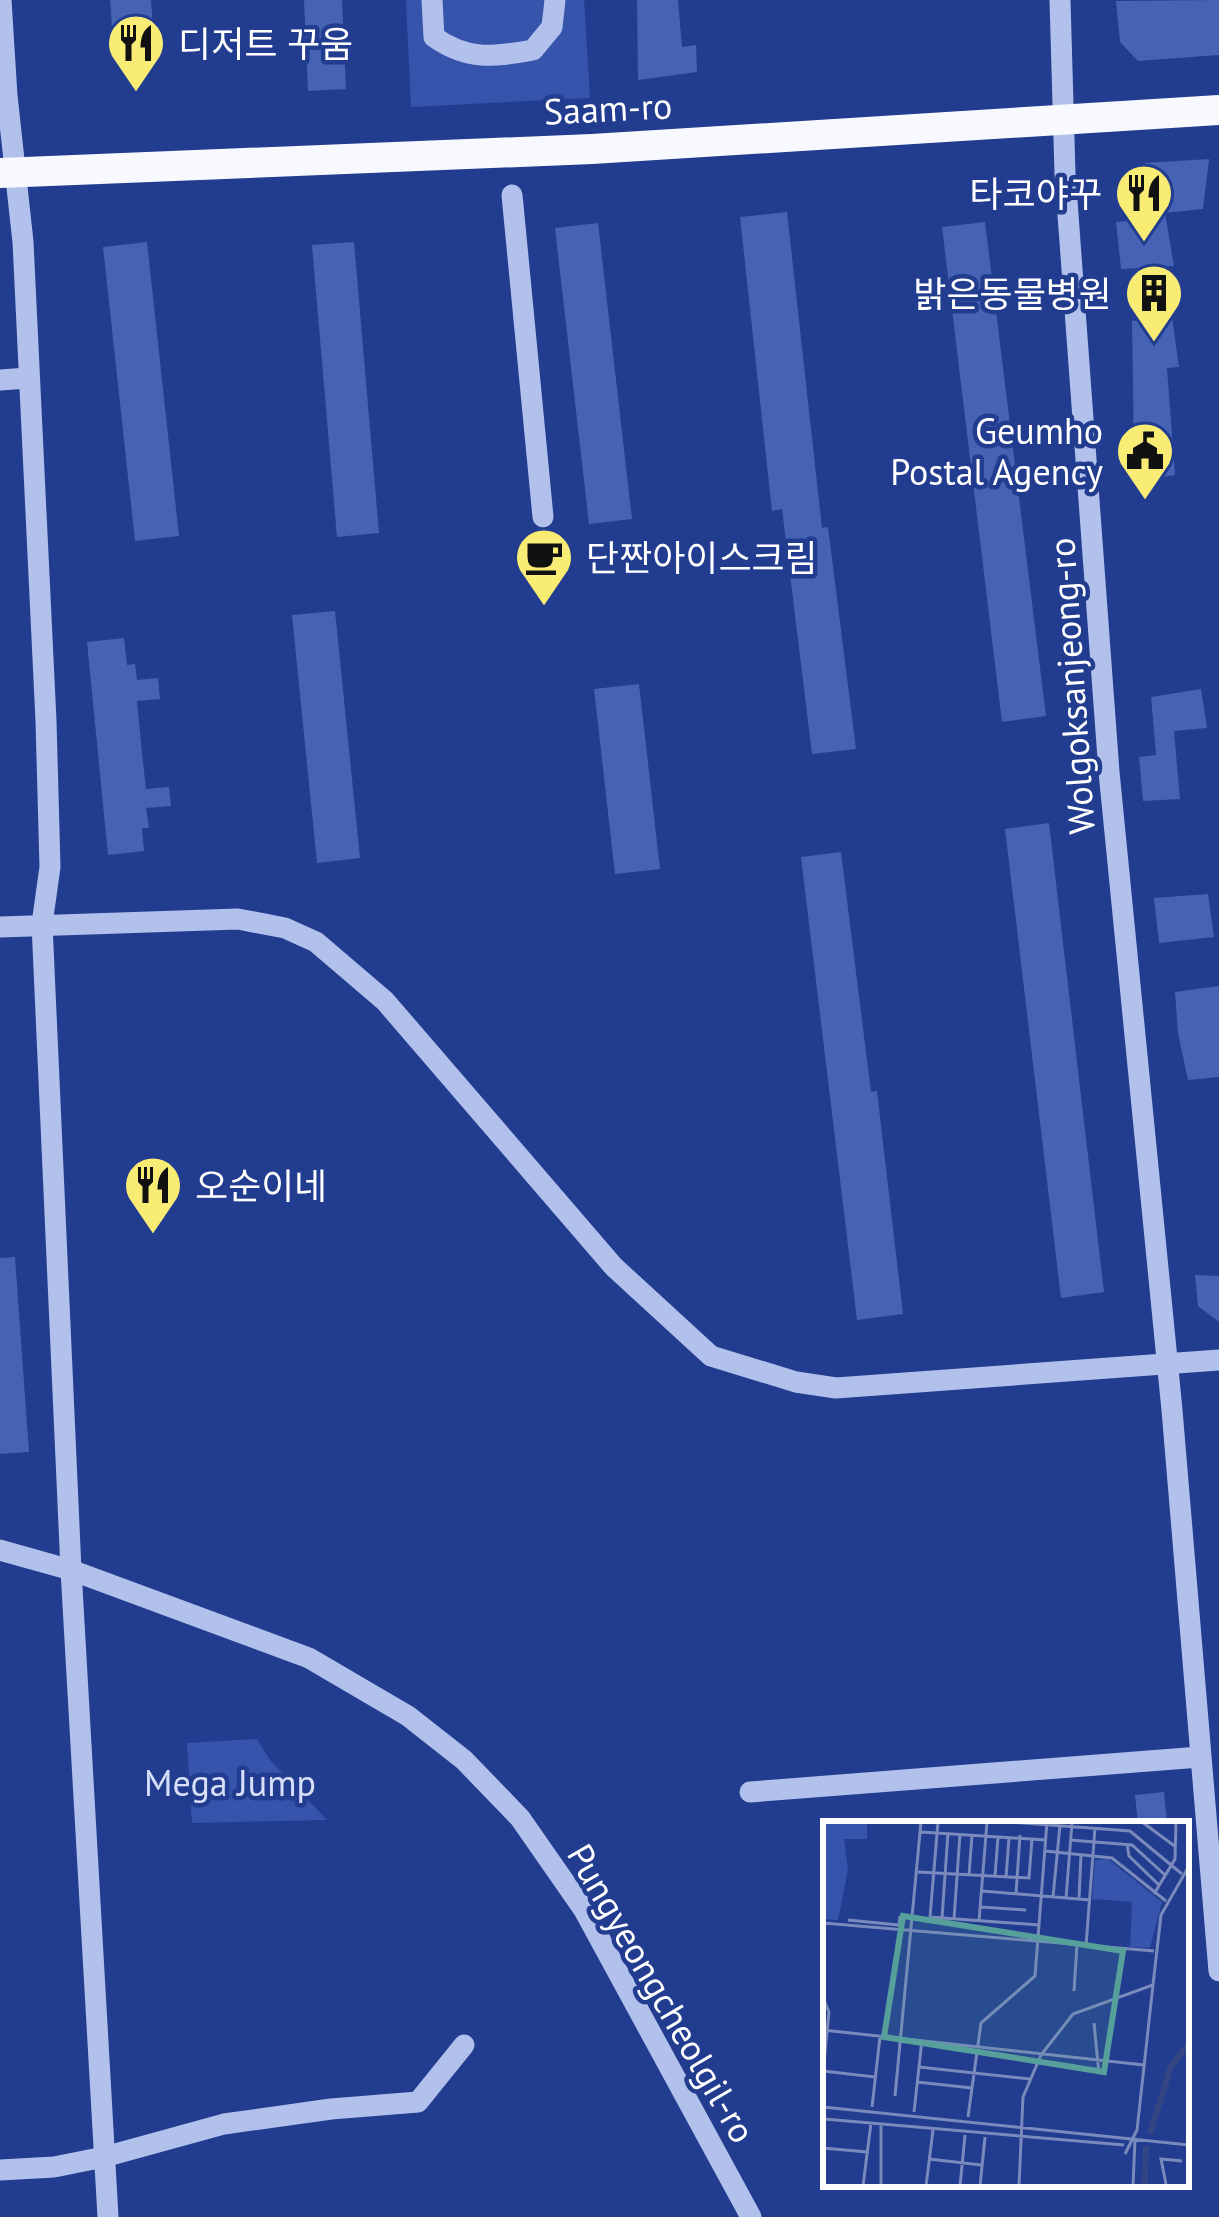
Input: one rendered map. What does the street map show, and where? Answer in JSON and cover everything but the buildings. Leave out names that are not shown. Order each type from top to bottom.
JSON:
[{"type":"main road","name":"Saam-ro","points":[[7,173],[592,149],[1219,110]]},
{"type":"street","points":[[1,0],[7,173],[23,242],[46,721],[50,867],[42,924],[107,2217]]},
{"type":"street","points":[[432,0],[434,37],[454,52],[482,58],[533,50],[552,27],[555,0]]},
{"type":"street","name":"Wolgoksanjeong-ro","points":[[1060,0],[1065,174],[1109,772],[1158,1301],[1168,1365],[1200,1756],[1214,1844],[1219,1971]]},
{"type":"street","points":[[512,195],[543,517]]},
{"type":"street","points":[[0,380],[27,378]]},
{"type":"street","points":[[0,926],[238,920],[264,922],[316,942],[385,1001],[614,1267],[711,1356],[796,1382],[836,1388],[1219,1360]]},
{"type":"street","name":"Pungyeongcheolgil-ro","points":[[0,1550],[71,1570],[309,1658],[408,1716],[464,1760],[520,1818],[584,1910],[751,2217]]},
{"type":"street","points":[[750,1792],[1200,1756]]},
{"type":"street","points":[[0,2170],[55,2167],[104,2157],[224,2124],[418,2102],[464,2045]]},
{"type":"green space","points":[[406,0],[584,0],[590,98],[411,107]]},
{"type":"green space","name":"Mega Jump","points":[[257,1739],[270,1760],[327,1820],[192,1823],[187,1743]]},
{"type":"place","name":"디저트 꾸움","points":[[136,94]]},
{"type":"place","name":"타코야꾸","points":[[1144,244]]},
{"type":"place","name":"밝은동물병원","points":[[1154,344]]},
{"type":"place","name":"Geumho Postal Agency","points":[[1145,502]]},
{"type":"place","name":"단짠아이스크림","points":[[544,608]]},
{"type":"place","name":"오순이네","points":[[153,1236]]}]
